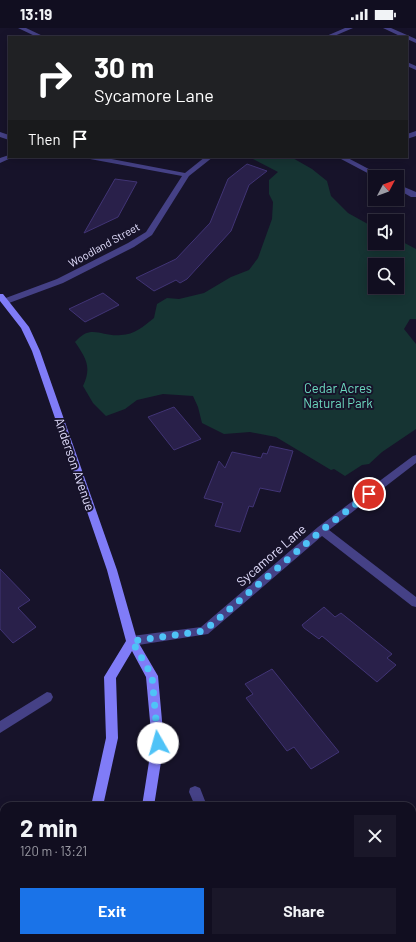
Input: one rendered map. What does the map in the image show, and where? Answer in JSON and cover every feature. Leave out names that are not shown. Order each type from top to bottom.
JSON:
[{"type":"main road","name":"Anderson Avenue","points":[[3,299],[25,327],[36,351],[109,563],[132,641],[152,676],[158,743],[149,802]]},
{"type":"main road","points":[[98,802],[112,738],[110,677],[132,641]]},
{"type":"street","points":[[21,28],[40,36]]},
{"type":"street","points":[[330,36],[350,28]]},
{"type":"street","points":[[386,28],[404,36]]},
{"type":"street","points":[[337,33],[344,36]]},
{"type":"street","points":[[95,158],[186,175]]},
{"type":"street","name":"Woodland Street","points":[[3,299],[60,281],[131,245],[149,232],[186,175],[208,158]]},
{"type":"street","points":[[342,158],[368,171]]},
{"type":"street","points":[[404,190],[414,195],[416,194]]},
{"type":"street","name":"Sycamore Lane","points":[[132,641],[204,631],[322,530],[416,458]]},
{"type":"street","points":[[322,530],[416,603]]},
{"type":"street","points":[[0,728],[47,697]]},
{"type":"street","points":[[195,792],[199,802]]},
{"type":"green space","name":"Cedar Acres Natural Park","points":[[251,158],[293,158],[312,169],[327,181],[331,196],[348,213],[368,224],[368,250],[404,250],[404,243],[416,249],[416,319],[410,319],[404,329],[416,344],[416,429],[382,452],[369,464],[362,465],[345,476],[334,469],[331,470],[276,437],[250,432],[224,434],[202,423],[198,407],[193,396],[163,394],[137,400],[125,409],[106,416],[93,403],[83,386],[86,379],[87,368],[85,358],[75,342],[81,336],[91,332],[126,335],[139,330],[154,318],[157,304],[167,298],[179,299],[204,293],[231,277],[249,270],[258,258],[272,219],[273,202],[269,194],[269,180],[278,172]]},
{"type":"building","points":[[247,164],[267,171],[249,185],[231,231],[187,279],[180,283],[176,280],[154,291],[136,278],[176,259],[210,223],[228,179]]},
{"type":"building","points":[[115,179],[137,182],[118,217],[84,233]]},
{"type":"building","points":[[103,293],[119,305],[85,322],[69,309]]},
{"type":"building","points":[[174,407],[201,439],[174,450],[148,417]]},
{"type":"building","points":[[270,446],[293,451],[280,492],[260,488],[253,507],[249,506],[240,532],[215,526],[223,503],[204,498],[219,461],[225,468],[232,452],[261,458],[263,453],[267,454]]},
{"type":"building","points":[[0,569],[30,600],[18,608],[36,627],[13,643],[0,629]]},
{"type":"building","points":[[324,607],[335,617],[341,613],[392,654],[387,658],[396,665],[377,682],[322,636],[319,639],[304,628],[302,625]]},
{"type":"building","points":[[272,669],[339,752],[311,769],[294,747],[287,751],[246,698],[253,694],[245,684]]},
{"type":"route","points":[[158,743],[152,676],[132,641],[184,635],[204,631],[322,530],[369,494]]}]
